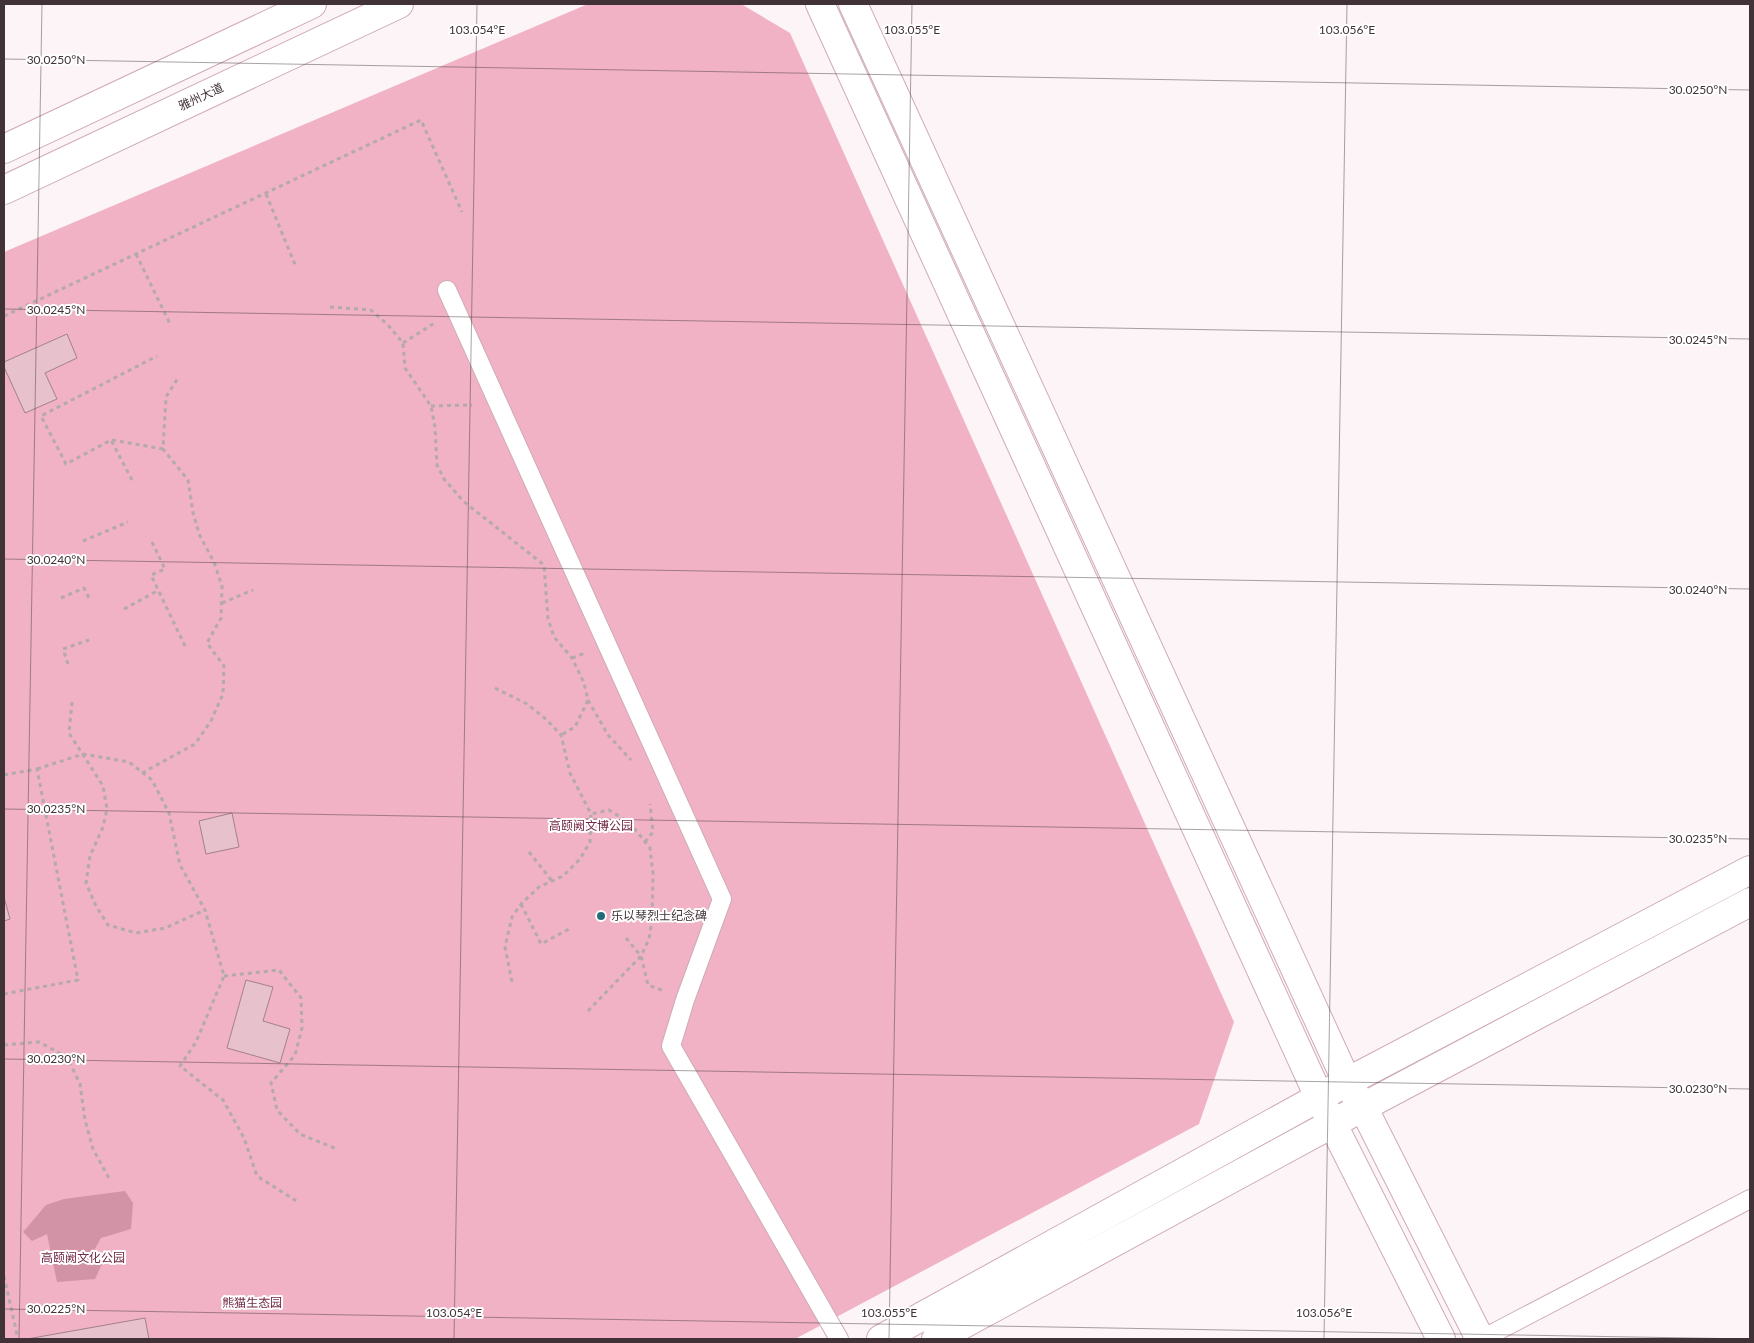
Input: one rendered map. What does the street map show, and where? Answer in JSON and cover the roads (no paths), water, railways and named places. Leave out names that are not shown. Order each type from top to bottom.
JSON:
[{"type":"street","points":[[4,149],[312,4]]},
{"type":"street","name":"雅州大道","points":[[4,190],[399,4]]},
{"type":"street","points":[[820,4],[1320,1099],[1441,1339]]},
{"type":"street","points":[[853,4],[1348,1082],[1363,1107],[1481,1339]]},
{"type":"street","points":[[881,1339],[1348,1082],[1750,870]]},
{"type":"street","points":[[936,1339],[1363,1107],[1750,902]]},
{"type":"lane","points":[[447,290],[722,899],[685,1000],[671,1046],[839,1339]]},
{"type":"lane","points":[[1481,1339],[1750,1198]]},
{"type":"place","name":"乐以琴烈士纪念碑","points":[[601,916]]},
{"type":"park label","name":"高颐阙文博公园","points":[[591,826]]},
{"type":"park label","name":"高颐阙文化公园","points":[[83,1258]]},
{"type":"park label","name":"熊猫生态园","points":[[252,1303]]}]
